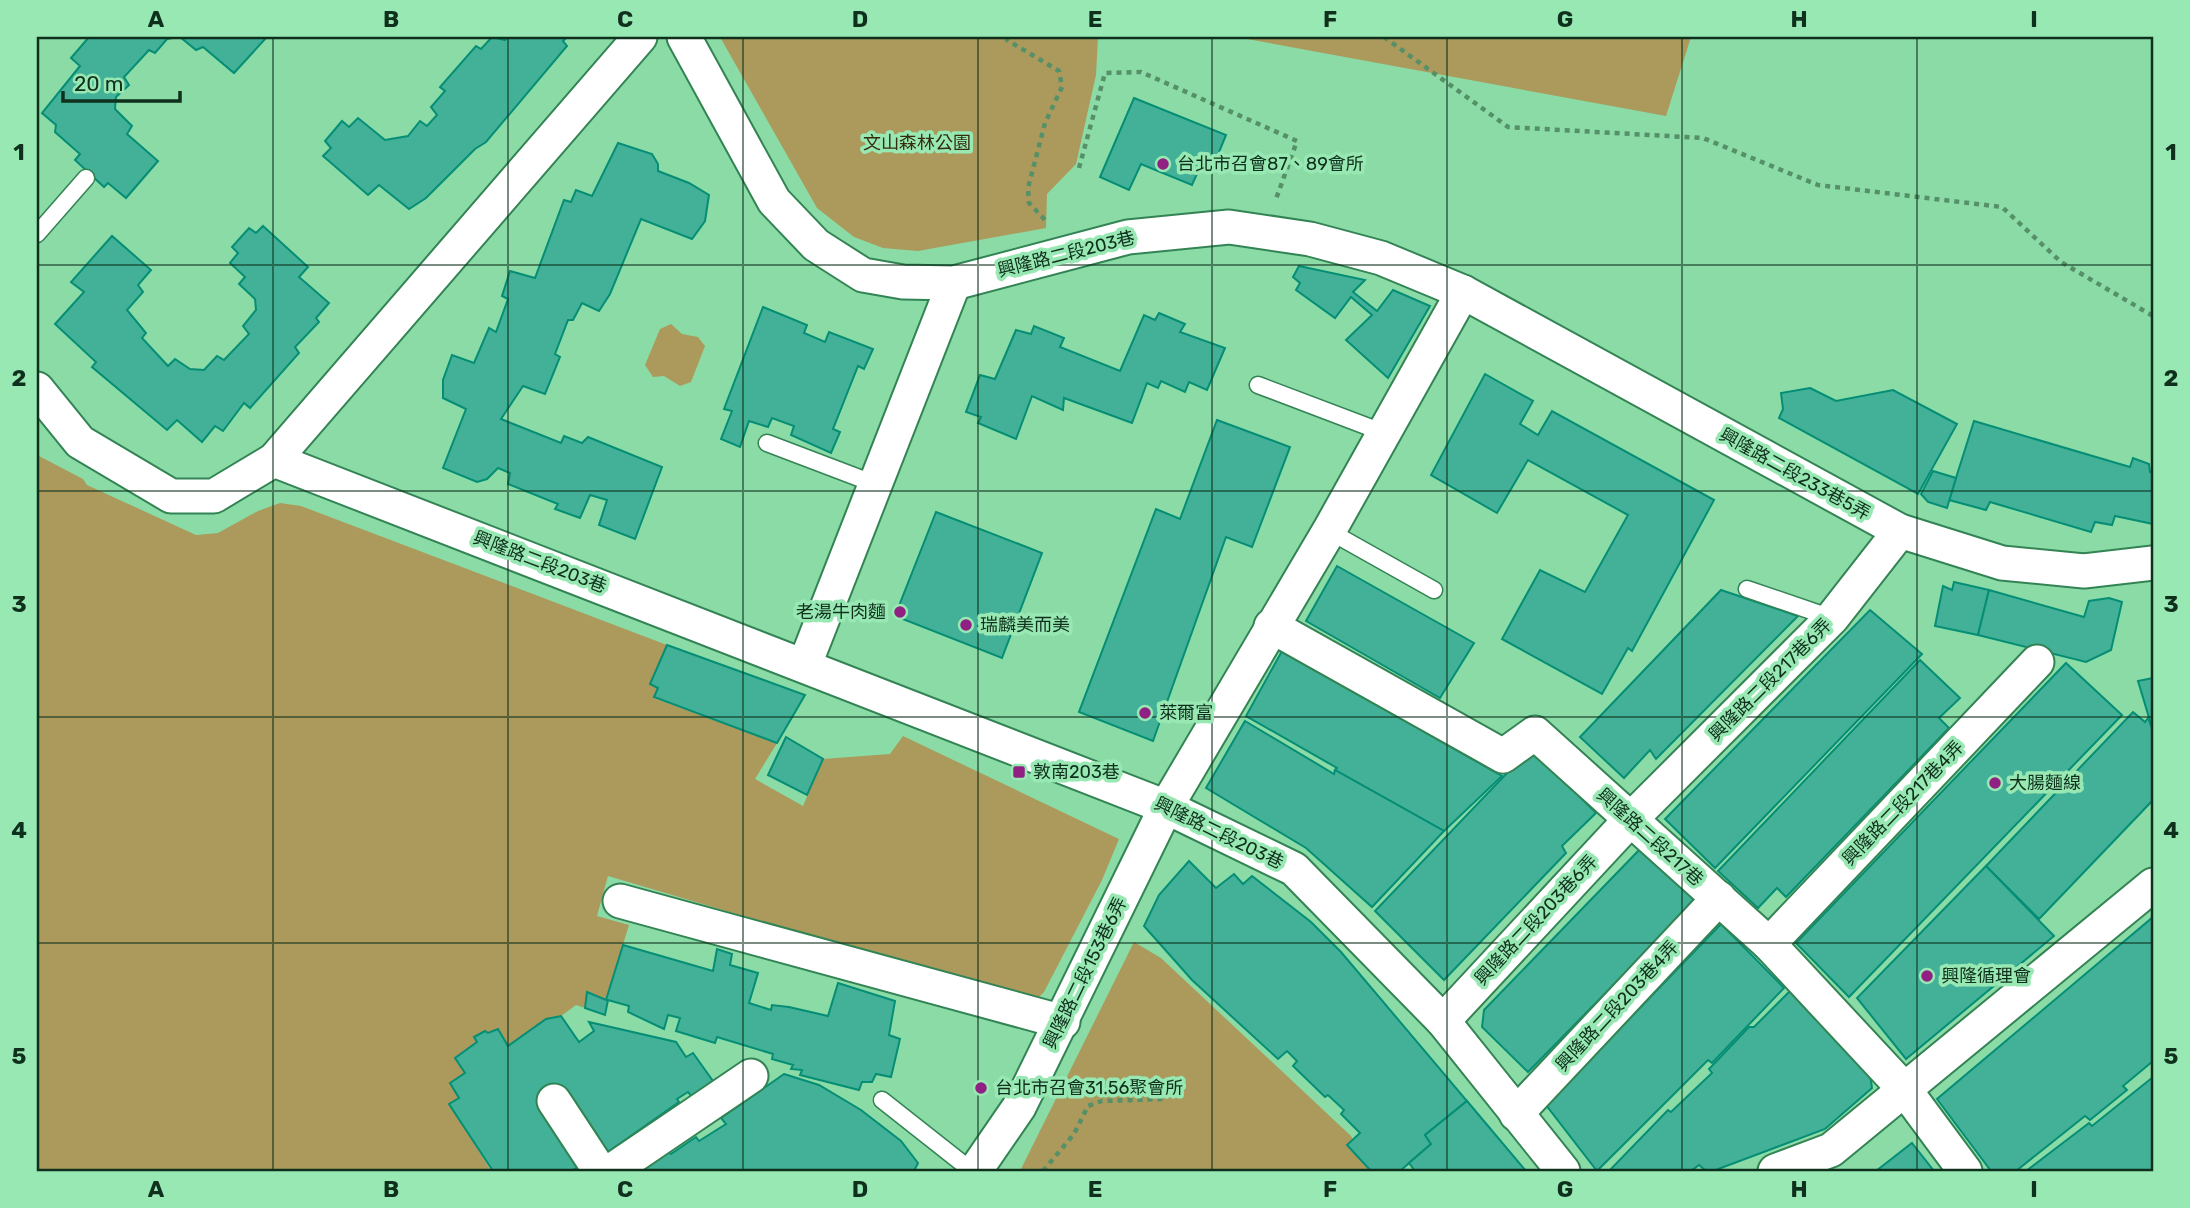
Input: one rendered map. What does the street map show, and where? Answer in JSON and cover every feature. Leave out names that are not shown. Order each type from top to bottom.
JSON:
[{"type":"street","points":[[37,389],[80,442],[171,496],[214,496],[274,460],[640,37]]},
{"type":"street","name":"興隆路二段203巷","points":[[684,37],[775,201],[816,245],[863,275],[902,282],[954,283],[1128,237],[1229,227],[1310,239],[1381,258],[1463,292]]},
{"type":"street","points":[[806,664],[954,283]]},
{"type":"street","name":"興隆路二段153巷6弄","points":[[974,1171],[1019,1107],[1166,807],[1270,626],[1329,531],[1382,432],[1463,292]]},
{"type":"street","name":"興隆路二段233巷5弄","points":[[1463,292],[1900,531],[2002,563],[2084,571],[2153,563]]},
{"type":"street","name":"興隆路二段203巷","points":[[274,460],[806,664],[1166,807],[1294,869],[1443,1021],[1563,1171]]},
{"type":"street","name":"興隆路二段217巷6弄","points":[[1630,820],[1832,618],[1900,531]]},
{"type":"street","name":"興隆路二段217巷","points":[[1270,626],[1503,756],[1535,733],[1769,944],[1905,1090],[1965,1171]]},
{"type":"street","name":"興隆路二段217巷4弄","points":[[1769,944],[2038,662]]},
{"type":"street","name":"興隆路二段203巷6弄","points":[[1443,1021],[1630,820]]},
{"type":"street","points":[[1775,1171],[1831,1150],[2153,885]]},
{"type":"street","name":"興隆路二段203巷4弄","points":[[1516,1114],[1719,898]]},
{"type":"street","points":[[620,901],[1063,1021]]},
{"type":"street","points":[[611,1171],[751,1076]]},
{"type":"street","points":[[554,1101],[600,1171]]},
{"type":"lane","points":[[37,234],[86,178]]},
{"type":"lane","points":[[1258,385],[1382,432]]},
{"type":"lane","points":[[767,443],[875,484]]},
{"type":"lane","points":[[1329,531],[1434,590]]},
{"type":"lane","points":[[1747,589],[1832,618]]},
{"type":"lane","points":[[882,1100],[974,1171]]},
{"type":"path","points":[[1008,37],[1007,40],[1059,71],[1062,87],[1045,123],[1028,188],[1029,203],[1073,250]]},
{"type":"path","points":[[1384,37],[1508,127],[1703,138],[1818,185],[2002,207],[2061,262],[2153,316]]},
{"type":"path","points":[[1079,168],[1105,74],[1141,72],[1297,141],[1275,204],[1267,201]]},
{"type":"path","points":[[1043,1171],[1074,1134],[1088,1106],[1102,1101],[1163,1099]]},
{"type":"green space","name":"文山森林公園","points":[[720,37],[1098,37],[1096,75],[1076,164],[1047,194],[1046,228],[918,251],[883,248],[854,237],[817,208]]},
{"type":"green space","points":[[1236,37],[1691,37],[1666,116]]},
{"type":"green space","points":[[671,324],[682,334],[698,337],[705,346],[691,382],[680,386],[664,376],[653,377],[645,365],[660,329]]},
{"type":"green space","points":[[37,455],[83,479],[87,485],[196,535],[218,533],[258,511],[280,503],[301,506],[667,645],[650,684],[658,688],[654,698],[777,743],[755,779],[803,806],[823,759],[890,754],[903,736],[1119,839],[1102,880],[1044,992],[1036,1000],[966,982],[608,876],[597,916],[629,925],[606,1000],[587,992],[585,1008],[576,1005],[561,1016],[546,1019],[508,1046],[498,1029],[488,1033],[485,1031],[474,1036],[477,1042],[455,1058],[465,1073],[450,1083],[459,1098],[450,1104],[491,1171],[37,1171]]},
{"type":"green space","points":[[1134,942],[1161,958],[1351,1136],[1372,1171],[1020,1171]]},
{"type":"building","points":[[89,37],[178,37],[167,39],[155,53],[149,50],[124,77],[129,85],[116,97],[115,109],[132,126],[127,134],[158,161],[126,198],[108,183],[104,187],[75,160],[80,154],[55,132],[56,125],[42,113],[80,66],[71,58]]},
{"type":"building","points":[[180,37],[266,38],[234,73],[203,47],[196,50]]},
{"type":"building","points":[[492,37],[505,40],[507,37],[567,37],[563,41],[567,46],[486,142],[475,149],[426,198],[409,209],[379,185],[368,195],[323,156],[331,148],[325,141],[342,121],[349,127],[358,118],[385,140],[408,136],[420,121],[427,126],[437,115],[431,107],[445,91],[440,87],[476,46],[481,49]]},
{"type":"building","points":[[1134,98],[1226,135],[1215,162],[1204,158],[1192,185],[1141,164],[1129,190],[1100,177]]},
{"type":"building","points":[[618,143],[652,154],[658,164],[658,171],[689,183],[709,195],[705,221],[692,239],[641,219],[610,294],[599,311],[582,303],[573,320],[568,320],[555,354],[560,357],[545,394],[523,386],[501,419],[561,443],[564,436],[582,443],[588,437],[662,467],[635,539],[599,525],[607,500],[590,495],[580,518],[555,509],[558,504],[508,484],[510,473],[498,468],[487,479],[477,482],[443,468],[466,409],[443,398],[443,380],[452,355],[474,363],[489,328],[496,332],[508,299],[502,296],[510,271],[535,278],[564,200],[571,202],[576,190],[592,196]]},
{"type":"building","points":[[263,226],[308,267],[299,277],[329,303],[316,318],[319,322],[295,347],[299,353],[250,408],[244,403],[223,431],[215,426],[202,442],[177,420],[167,430],[92,367],[96,362],[55,324],[84,292],[71,282],[112,236],[151,270],[138,285],[143,292],[127,310],[146,333],[142,338],[168,366],[175,359],[190,369],[204,370],[217,356],[224,360],[249,334],[243,326],[256,310],[255,299],[239,284],[245,277],[230,263],[238,253],[232,247],[249,228],[256,233]]},
{"type":"building","points":[[1299,266],[1365,280],[1353,292],[1377,311],[1393,290],[1430,306],[1388,378],[1346,340],[1372,315],[1351,297],[1335,318],[1296,290],[1300,283],[1293,277]]},
{"type":"building","points":[[763,307],[807,325],[804,333],[825,342],[829,332],[873,349],[864,369],[858,366],[833,429],[840,432],[831,453],[791,435],[794,426],[772,418],[768,427],[749,421],[740,447],[721,439],[732,411],[724,409]]},
{"type":"building","points":[[1159,313],[1185,324],[1180,332],[1225,348],[1207,390],[1189,382],[1185,392],[1161,381],[1158,388],[1147,383],[1132,423],[1064,398],[1063,410],[1032,396],[1016,439],[978,423],[981,417],[966,412],[980,375],[995,379],[1016,330],[1031,334],[1034,326],[1064,338],[1060,347],[1120,371],[1144,315],[1155,320]]},
{"type":"building","points":[[1485,374],[1533,401],[1520,424],[1538,435],[1552,411],[1714,500],[1632,651],[1628,648],[1602,694],[1502,639],[1540,570],[1585,592],[1628,515],[1528,460],[1497,513],[1431,475]]},
{"type":"building","points":[[1810,388],[1836,401],[1893,390],[1957,424],[1918,494],[1779,418],[1783,409],[1781,393]]},
{"type":"building","points":[[1217,420],[1290,447],[1252,547],[1226,537],[1153,741],[1079,712],[1156,509],[1180,519]]},
{"type":"building","points":[[1974,421],[2130,467],[2133,458],[2149,464],[2150,472],[2153,473],[2153,524],[2115,516],[2112,525],[2095,522],[2091,532],[1990,502],[1986,510],[1949,500]]},
{"type":"building","points":[[1933,471],[1956,478],[1947,508],[1928,502],[1921,494]]},
{"type":"building","points":[[936,512],[1042,553],[1002,658],[895,616]]},
{"type":"building","points":[[1337,566],[1474,643],[1440,698],[1306,621]]},
{"type":"building","points":[[1954,582],[1989,590],[1978,635],[1935,626],[1943,586],[1952,590]]},
{"type":"building","points":[[1721,590],[1798,616],[1656,759],[1650,750],[1624,778],[1580,737]]},
{"type":"building","points":[[1989,590],[2084,617],[2089,601],[2109,598],[2122,602],[2111,650],[2086,662],[1978,635]]},
{"type":"building","points":[[1870,610],[1922,654],[1715,868],[1665,819]]},
{"type":"building","points":[[667,645],[805,695],[777,743],[654,697],[658,688],[650,684]]},
{"type":"building","points":[[1282,651],[1502,776],[1444,831],[1335,770],[1337,768],[1246,716]]},
{"type":"building","points":[[1920,660],[1960,698],[1939,718],[1949,728],[1786,897],[1777,888],[1758,908],[1718,871]]},
{"type":"building","points":[[2066,663],[2122,715],[1849,997],[1796,943]]},
{"type":"building","points":[[2153,678],[2153,731],[2138,681]]},
{"type":"building","points":[[2133,712],[2145,722],[2148,718],[2153,731],[2153,800],[2039,919],[1986,866]]},
{"type":"building","points":[[1245,721],[1334,774],[1335,770],[1444,831],[1372,907],[1306,848],[1206,788]]},
{"type":"building","points":[[786,737],[823,759],[807,795],[768,775]]},
{"type":"building","points":[[1531,748],[1596,813],[1562,846],[1566,853],[1444,980],[1375,911]]},
{"type":"building","points":[[1643,846],[1697,900],[1528,1072],[1482,1027],[1484,1010]]},
{"type":"building","points":[[1189,861],[1216,888],[1234,874],[1243,884],[1252,876],[1311,922],[1341,952],[1467,1101],[1425,1135],[1431,1144],[1400,1171],[1371,1171],[1347,1145],[1360,1133],[1341,1114],[1344,1110],[1328,1095],[1325,1097],[1293,1066],[1297,1061],[1287,1051],[1278,1059],[1192,980],[1144,926],[1159,895]]},
{"type":"building","points":[[1986,866],[2054,936],[1906,1059],[1857,998]]},
{"type":"building","points":[[2153,917],[2153,1061],[2123,1086],[2127,1090],[2090,1120],[2085,1116],[2016,1171],[1991,1171],[1937,1099]]},
{"type":"building","points":[[1721,924],[1784,988],[1712,1063],[1708,1060],[1597,1171],[1546,1105]]},
{"type":"building","points":[[623,945],[713,971],[717,949],[732,954],[730,965],[758,973],[749,1003],[771,1010],[772,1005],[828,1016],[838,983],[895,1001],[889,1035],[900,1039],[891,1077],[876,1074],[872,1082],[862,1082],[859,1090],[800,1075],[802,1070],[791,1069],[793,1065],[772,1059],[773,1054],[717,1037],[715,1043],[676,1031],[680,1018],[668,1015],[664,1029],[628,1012],[629,1006],[608,1000],[605,1015],[585,1008],[587,992],[606,1000]]},
{"type":"building","points":[[1790,991],[1870,1074],[1872,1088],[1825,1129],[1713,1171],[1706,1171],[1699,1165],[1691,1171],[1609,1171],[1668,1110],[1671,1112],[1712,1073],[1709,1069],[1749,1027],[1754,1027]]},
{"type":"building","points":[[561,1016],[579,1042],[594,1031],[589,1022],[676,1042],[686,1057],[693,1053],[713,1081],[692,1097],[688,1092],[677,1099],[679,1102],[605,1154],[571,1171],[493,1171],[449,1104],[459,1098],[450,1083],[465,1073],[455,1058],[477,1042],[474,1037],[485,1031],[488,1033],[498,1029],[508,1046],[546,1019]]},
{"type":"building","points":[[784,1074],[819,1085],[861,1110],[901,1141],[918,1163],[914,1171],[635,1171],[666,1150],[671,1154],[696,1137],[699,1141],[726,1124],[721,1118]]},
{"type":"building","points":[[2153,1077],[2153,1171],[2026,1171],[2089,1123],[2092,1126]]},
{"type":"building","points":[[1467,1101],[1526,1171],[1415,1171],[1409,1163],[1431,1144],[1425,1135]]},
{"type":"building","points":[[1912,1143],[1934,1171],[1876,1171]]},
{"type":"place","name":"台北市召會87、89會所","points":[[1163,164]]},
{"type":"place","name":"老湯牛肉麵","points":[[900,612]]},
{"type":"place","name":"瑞麟美而美","points":[[966,625]]},
{"type":"place","name":"萊爾富","points":[[1145,713]]},
{"type":"place","name":"敦南203巷","points":[[1019,772]]},
{"type":"place","name":"大腸麵線","points":[[1995,783]]},
{"type":"place","name":"興隆循理會","points":[[1927,976]]},
{"type":"place","name":"台北市召會31.56聚會所","points":[[981,1088]]}]
